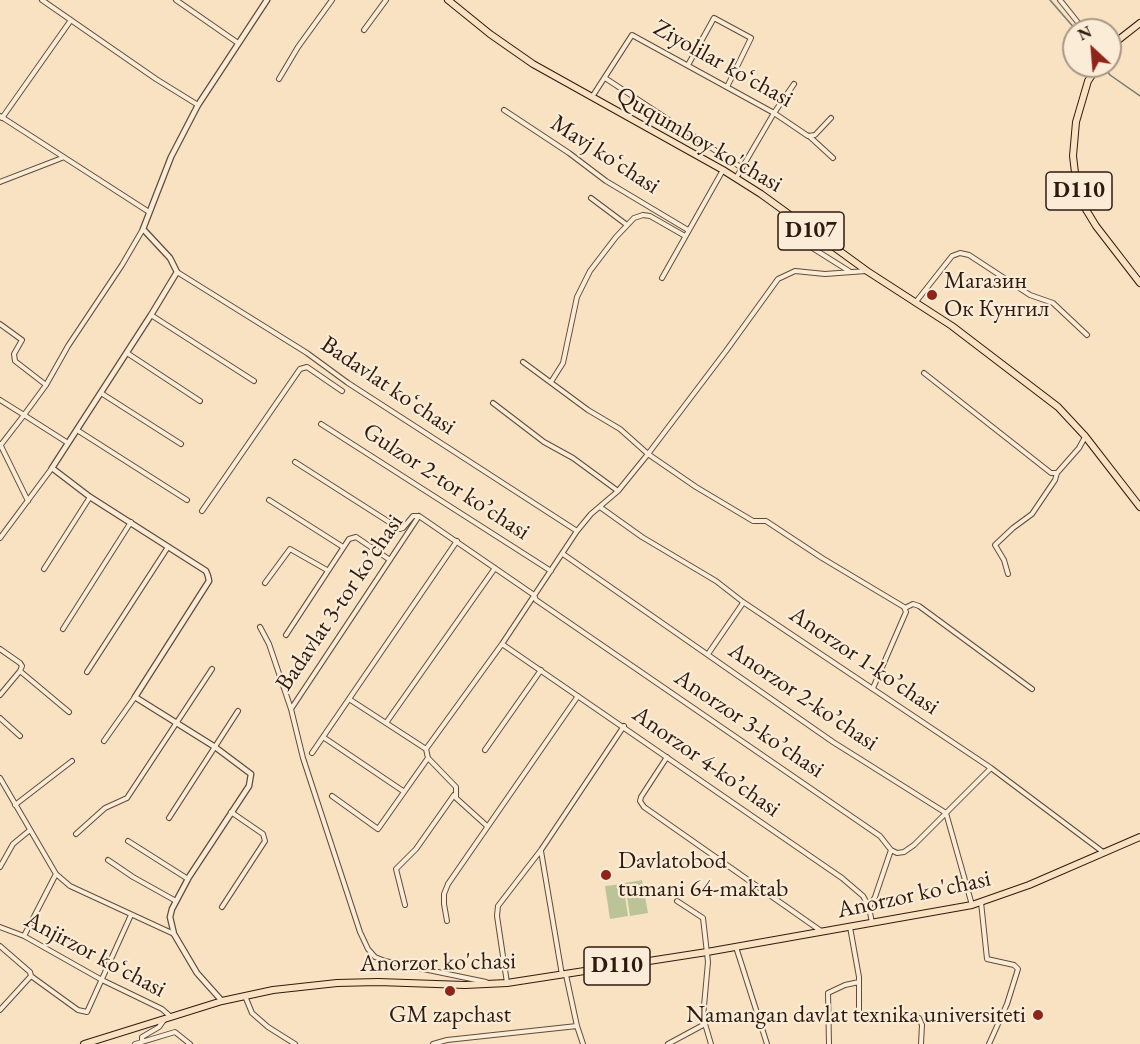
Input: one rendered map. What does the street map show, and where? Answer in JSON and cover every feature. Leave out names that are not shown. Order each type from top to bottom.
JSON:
[{"type":"main road","name":"Ququmboy ko'chasi","points":[[448,0],[490,34],[533,64],[736,178],[915,304],[952,326],[1058,407],[1085,436],[1140,507]]},
{"type":"main road","points":[[1122,37],[1140,23]]},
{"type":"main road","name":"D110","points":[[1090,78],[1075,130],[1073,156],[1076,181],[1085,207],[1096,226],[1140,283]]},
{"type":"main road","name":"Anorzor ko'chasi","points":[[84,1044],[222,1001],[305,985],[378,982],[465,985],[507,983],[707,952],[972,905],[1029,885],[1140,837]]},
{"type":"street","points":[[42,0],[156,79],[198,105]]},
{"type":"street","points":[[176,0],[238,43]]},
{"type":"street","points":[[28,502],[0,445],[46,385],[68,346],[122,265],[143,229],[171,157],[198,105],[267,0]]},
{"type":"street","points":[[279,79],[298,47],[332,0]]},
{"type":"street","points":[[364,30],[386,0]]},
{"type":"street","points":[[1060,0],[1076,18]]},
{"type":"street","points":[[688,65],[714,18],[751,38],[727,87]]},
{"type":"street","points":[[71,20],[1,117],[149,212]]},
{"type":"street","name":"Ziyolilar koʻchasi","points":[[605,78],[632,35],[774,113],[808,136],[833,158]]},
{"type":"street","points":[[592,98],[605,78],[742,168]]},
{"type":"street","points":[[736,178],[794,84]]},
{"type":"street","name":"Mavj koʻchasi","points":[[504,110],[569,153],[606,181],[688,230]]},
{"type":"street","name":"Ziyolilar koʻchasi","points":[[808,136],[815,135],[831,118]]},
{"type":"street","points":[[0,182],[63,158]]},
{"type":"street","points":[[662,278],[723,170]]},
{"type":"street","name":"Mavj koʻchasi","points":[[591,198],[627,225]]},
{"type":"street","name":"Mavj koʻchasi","points":[[551,382],[563,363],[577,297],[590,271],[627,225],[634,218],[646,215],[685,236]]},
{"type":"street","points":[[795,219],[791,228],[793,234],[804,246],[849,271]]},
{"type":"street","points":[[0,538],[52,468],[177,272],[170,258],[143,229]]},
{"type":"street","points":[[915,304],[952,256],[960,253],[969,255],[1030,295],[1053,303],[1087,336]]},
{"type":"street","points":[[426,749],[502,644],[578,531],[591,514],[618,491],[648,454],[778,279],[795,272],[825,274],[867,271]]},
{"type":"street","name":"Badavlat koʻchasi","points":[[177,272],[307,353],[348,383],[578,531]]},
{"type":"street","points":[[151,315],[254,381]]},
{"type":"street","points":[[0,324],[22,340],[14,354],[15,361],[46,385]]},
{"type":"street","points":[[127,353],[200,401]]},
{"type":"street","points":[[523,362],[588,410],[620,429],[648,454],[696,487],[753,521],[766,521],[905,608]]},
{"type":"street","points":[[202,511],[300,369],[307,367],[342,391]]},
{"type":"street","points":[[924,373],[1045,469],[1051,473],[1057,473]]},
{"type":"street","points":[[101,393],[181,444]]},
{"type":"street","points":[[0,400],[68,443]]},
{"type":"street","points":[[493,403],[544,442],[573,458],[618,491]]},
{"type":"street","name":"Gulzor 2-tor koʼchasi","points":[[321,424],[551,571]]},
{"type":"street","points":[[77,430],[187,500]]},
{"type":"street","points":[[1008,574],[995,545],[1032,514],[1055,480],[1057,473],[1079,448],[1085,436]]},
{"type":"street","points":[[295,462],[400,529],[404,528],[413,516],[419,516]]},
{"type":"street","points":[[52,468],[90,497],[206,571],[209,581],[104,741]]},
{"type":"street","points":[[44,569],[90,497]]},
{"type":"street","points":[[269,500],[343,547]]},
{"type":"street","name":"Аnorzor 1-koʼchasi","points":[[600,507],[642,537],[716,581],[743,602],[991,768],[1104,853]]},
{"type":"street","name":"Аnorzor 3-koʼchasi","points":[[419,516],[534,595],[536,600],[880,836],[891,850]]},
{"type":"street","name":"Badavlat 3-tor koʼchasi","points":[[291,709],[419,516]]},
{"type":"street","points":[[63,629],[131,522]]},
{"type":"street","points":[[286,635],[349,539],[356,537],[390,560]]},
{"type":"street","points":[[312,753],[457,541]]},
{"type":"street","points":[[87,672],[169,546]]},
{"type":"street","points":[[266,583],[290,549],[327,570]]},
{"type":"street","name":"Аnorzor 2-koʼchasi","points":[[563,554],[834,742],[946,813]]},
{"type":"street","points":[[386,723],[495,568]]},
{"type":"street","points":[[708,654],[743,602]]},
{"type":"street","points":[[905,608],[913,603],[919,606],[1032,689]]},
{"type":"street","points":[[873,688],[906,612],[905,608]]},
{"type":"street","points":[[260,627],[269,644],[291,709],[303,758],[360,932],[369,950],[375,957],[385,961],[495,984]]},
{"type":"street","name":"Аnorzor 4-koʼchasi","points":[[502,644],[842,878],[863,896],[869,907]]},
{"type":"street","points":[[0,649],[22,666],[0,695]]},
{"type":"street","points":[[76,834],[105,808],[127,798],[212,669]]},
{"type":"street","points":[[485,750],[541,670]]},
{"type":"street","points":[[20,671],[69,712]]},
{"type":"street","points":[[447,921],[444,894],[448,884],[578,696]]},
{"type":"street","points":[[135,697],[215,747],[251,774],[249,786],[188,879],[170,917],[174,934],[197,973],[222,1001]]},
{"type":"street","points":[[349,699],[426,749],[428,758],[456,787],[455,794],[416,849],[396,869],[405,905]]},
{"type":"street","points":[[169,818],[238,711]]},
{"type":"street","points":[[0,718],[20,736]]},
{"type":"street","points":[[507,983],[497,916],[498,906],[541,850],[624,726]]},
{"type":"street","points":[[323,737],[403,791]]},
{"type":"street","points":[[667,757],[641,797],[640,801],[644,807],[821,932]]},
{"type":"street","points":[[332,796],[378,829],[428,758]]},
{"type":"street","points":[[15,805],[72,761]]},
{"type":"street","points":[[872,923],[869,907],[875,897],[891,850],[897,853],[904,852],[924,836],[991,768]]},
{"type":"street","points":[[0,778],[56,874],[70,886],[174,934]]},
{"type":"street","points":[[455,794],[456,798],[488,826]]},
{"type":"street","points":[[222,908],[265,841],[263,834],[231,812]]},
{"type":"street","points":[[946,813],[972,905]]},
{"type":"street","points":[[0,867],[13,844],[30,830]]},
{"type":"street","points":[[128,841],[188,879]]},
{"type":"street","points":[[541,850],[564,975],[583,1044]]},
{"type":"street","points":[[108,860],[176,901]]},
{"type":"street","points":[[24,936],[56,874]]},
{"type":"street","points":[[677,901],[703,918],[707,952],[707,990],[703,1017],[711,1044]]},
{"type":"street","points":[[981,902],[987,959],[1018,969],[1007,1004],[989,1044]]},
{"type":"street","points":[[0,946],[30,972],[31,976],[82,1012],[87,1012],[131,915]]},
{"type":"street","name":"Anjirzor koʻchasi","points":[[0,927],[24,936],[102,980],[162,1009],[167,1019]]},
{"type":"street","points":[[850,927],[859,982],[857,1009],[860,1015],[919,1018],[922,1025],[921,1044]]},
{"type":"street","points":[[736,947],[767,1044]]},
{"type":"street","points":[[0,1010],[31,976]]},
{"type":"street","points":[[829,1044],[828,993],[845,985],[859,982]]},
{"type":"street","points":[[245,995],[252,1012],[268,1027],[295,1044]]},
{"type":"street","points":[[142,1042],[144,1035],[167,1019]]},
{"type":"street","points":[[668,1044],[705,1024]]},
{"type":"street","points":[[433,1044],[447,1040],[577,1026]]},
{"type":"street","points":[[135,1044],[175,1032],[190,1044]]},
{"type":"green space","points":[[642,880],[648,913],[630,916],[625,883]]},
{"type":"green space","points":[[623,884],[628,916],[610,919],[605,886]]},
{"type":"waterway","points":[[1050,0],[1066,18]]},
{"type":"waterway","points":[[1114,78],[1140,96]]},
{"type":"place","name":"Магазин Ок Кунгил","points":[[932,295]]},
{"type":"place","name":"Davlatobod tumani 64-maktab","points":[[606,875]]},
{"type":"place","name":"GM zapchast","points":[[450,991]]},
{"type":"place","name":"Namangan davlat texnika universiteti","points":[[1038,1015]]}]
